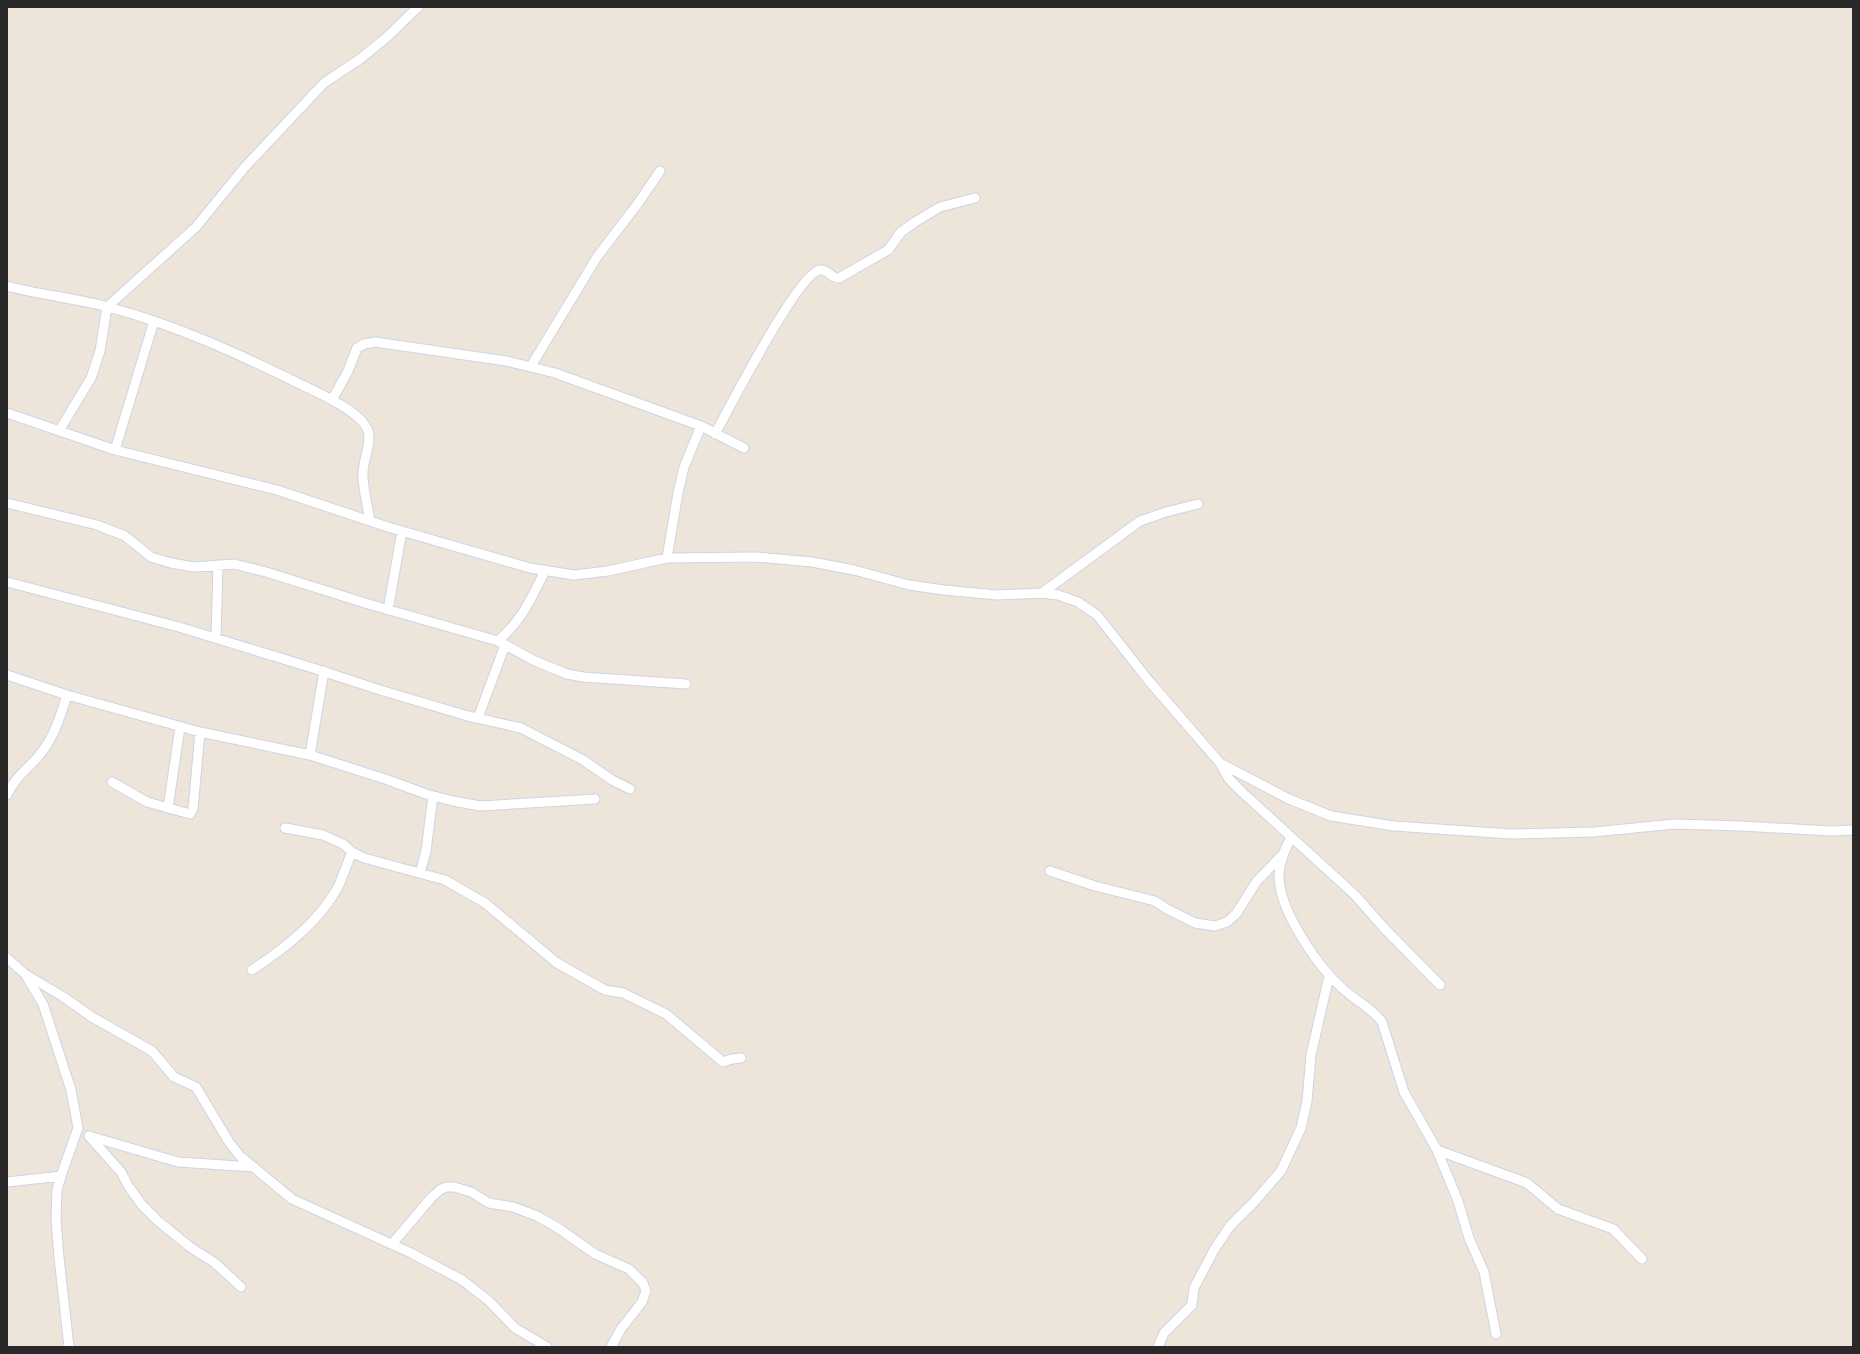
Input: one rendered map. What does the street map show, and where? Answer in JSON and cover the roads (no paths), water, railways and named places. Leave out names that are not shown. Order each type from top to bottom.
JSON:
[{"type":"street","points":[[60,431],[91,378],[100,351],[107,307],[196,227],[244,168],[324,83],[360,59],[387,37],[418,7]]},
{"type":"street","points":[[531,366],[597,257],[639,202],[660,171]]},
{"type":"street","points":[[715,434],[772,329],[807,281],[816,272],[824,270],[835,278],[839,278],[888,250],[902,232],[915,222],[940,207],[975,198]]},
{"type":"street","points":[[7,286],[34,294],[107,307],[154,321],[244,356],[332,400],[360,418],[368,431],[368,448],[363,476],[370,521]]},
{"type":"street","points":[[115,450],[154,321]]},
{"type":"street","points":[[332,400],[348,371],[353,353],[357,348],[364,344],[375,342],[531,366],[568,377],[701,426],[744,448]]},
{"type":"street","points":[[7,413],[115,450],[277,490],[402,531],[545,571],[574,575],[608,571],[667,558],[756,557],[812,562],[854,570],[909,585],[944,590],[997,595],[1042,593],[1058,595],[1078,602],[1097,615],[1149,681],[1220,763],[1229,779],[1243,794],[1355,896],[1440,985]]},
{"type":"street","points":[[667,558],[684,466],[701,426]]},
{"type":"street","points":[[7,503],[97,526],[125,536],[151,557],[171,563],[194,567],[234,564],[266,572],[501,643],[535,661],[567,674],[583,677],[686,684]]},
{"type":"street","points":[[1042,593],[1140,521],[1166,512],[1198,504]]},
{"type":"street","points":[[388,610],[402,531]]},
{"type":"street","points":[[216,638],[218,565]]},
{"type":"street","points":[[478,718],[501,643],[525,610],[545,571]]},
{"type":"street","points":[[7,582],[216,638],[380,690],[478,718],[520,728],[583,760],[612,780],[630,788]]},
{"type":"street","points":[[310,755],[324,671]]},
{"type":"street","points":[[7,676],[67,695],[180,727],[310,755],[433,796],[480,806],[595,799]]},
{"type":"street","points":[[7,795],[10,781],[43,751],[56,731],[67,695]]},
{"type":"street","points":[[168,808],[180,727]]},
{"type":"street","points":[[112,782],[148,802],[186,814],[192,812],[200,732]]},
{"type":"street","points":[[1220,763],[1290,799],[1331,816],[1394,826],[1511,834],[1594,832],[1674,824],[1831,831],[1853,830]]},
{"type":"street","points":[[420,873],[426,851],[433,796]]},
{"type":"street","points":[[285,828],[323,835],[343,844],[352,852],[383,864],[445,880],[485,903],[557,963],[605,990],[623,993],[666,1014],[723,1062],[741,1058]]},
{"type":"street","points":[[1050,871],[1095,886],[1155,901],[1167,909],[1195,923],[1215,926],[1227,922],[1236,914],[1258,881],[1283,854],[1291,837]]},
{"type":"street","points":[[252,970],[297,938],[317,916],[337,888],[352,852]]},
{"type":"street","points":[[1283,854],[1280,878],[1284,902],[1295,926],[1330,976],[1343,990],[1376,1014],[1382,1022],[1404,1092],[1437,1150],[1458,1201],[1469,1238],[1484,1272],[1496,1334]]},
{"type":"street","points":[[7,958],[25,974],[62,996],[92,1017],[152,1051],[174,1077],[196,1087],[229,1142],[240,1156],[292,1199],[392,1244],[462,1280],[489,1301],[515,1328],[547,1347]]},
{"type":"street","points":[[25,974],[43,1004],[50,1020],[59,1057],[71,1090],[78,1128],[57,1190],[56,1219],[58,1258],[69,1347]]},
{"type":"street","points":[[1158,1347],[1164,1334],[1192,1304],[1194,1288],[1214,1250],[1230,1226],[1255,1201],[1281,1171],[1301,1128],[1307,1101],[1312,1055],[1330,976]]},
{"type":"street","points":[[78,1128],[89,1136],[121,1172],[129,1187],[142,1205],[190,1247],[215,1263],[241,1287]]},
{"type":"street","points":[[89,1136],[178,1162],[254,1167]]},
{"type":"street","points":[[1437,1150],[1527,1183],[1558,1209],[1613,1229],[1642,1259]]},
{"type":"street","points":[[7,1182],[61,1176]]},
{"type":"street","points":[[392,1244],[431,1198],[441,1189],[447,1187],[454,1187],[471,1192],[489,1203],[513,1207],[537,1216],[558,1228],[595,1254],[629,1269],[643,1283],[646,1291],[642,1302],[621,1329],[611,1347]]}]
